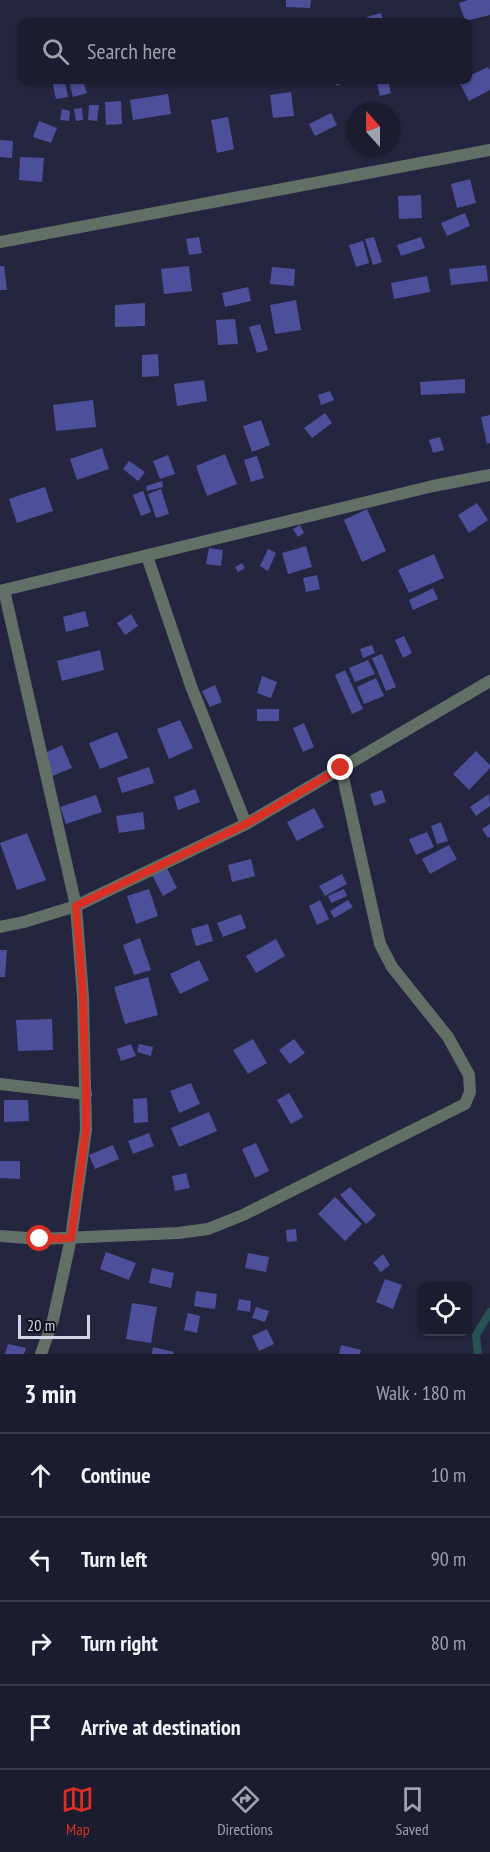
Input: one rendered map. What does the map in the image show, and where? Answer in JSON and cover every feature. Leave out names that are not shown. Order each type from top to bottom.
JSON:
[{"type":"street","points":[[0,242],[490,150]]},
{"type":"street","points":[[41,1354],[53,1320],[71,1238],[86,1130],[83,997],[76,906],[2,590],[433,486],[490,475]]},
{"type":"street","points":[[147,556],[191,686],[246,824]]},
{"type":"street","points":[[0,927],[76,906],[246,824],[490,681]]},
{"type":"street","points":[[0,1236],[40,1239],[71,1238],[178,1233],[208,1229],[243,1215],[465,1104],[470,1092],[469,1075],[448,1037],[392,967],[380,944],[341,768]]},
{"type":"street","points":[[0,1084],[86,1094]]},
{"type":"building","points":[[286,0],[311,0],[310,8],[286,7]]},
{"type":"building","points":[[468,0],[490,0],[490,15],[472,19],[464,18],[459,3]]},
{"type":"building","points":[[381,13],[382,18],[367,18]]},
{"type":"building","points":[[488,67],[490,90],[469,101],[460,84],[472,84],[472,75]]},
{"type":"building","points":[[53,84],[66,84],[68,97],[56,99]]},
{"type":"building","points":[[70,84],[84,84],[87,93],[73,97]]},
{"type":"building","points":[[377,84],[389,84],[391,93],[380,96]]},
{"type":"building","points":[[291,92],[294,116],[273,118],[270,95]]},
{"type":"building","points":[[168,94],[171,114],[133,120],[130,100]]},
{"type":"building","points":[[121,101],[122,124],[106,125],[105,102]]},
{"type":"building","points":[[89,105],[99,105],[97,121],[88,120]]},
{"type":"building","points":[[82,108],[83,120],[76,121],[74,109]]},
{"type":"building","points":[[62,109],[70,111],[69,121],[60,120]]},
{"type":"building","points":[[331,113],[337,125],[315,136],[309,124]]},
{"type":"building","points":[[228,117],[234,149],[217,153],[211,120]]},
{"type":"building","points":[[39,121],[57,128],[51,143],[33,137]]},
{"type":"building","points":[[0,140],[13,141],[12,158],[0,157]]},
{"type":"building","points":[[20,157],[44,158],[42,182],[19,180]]},
{"type":"building","points":[[470,179],[476,203],[457,208],[451,184]]},
{"type":"building","points":[[421,195],[422,218],[399,219],[398,196]]},
{"type":"building","points":[[465,213],[470,226],[447,236],[441,223]]},
{"type":"building","points":[[199,237],[202,253],[189,255],[186,239]]},
{"type":"building","points":[[374,237],[382,262],[373,265],[365,239]]},
{"type":"building","points":[[421,237],[425,248],[401,256],[397,245]]},
{"type":"building","points":[[363,241],[369,263],[356,267],[349,245]]},
{"type":"building","points":[[486,265],[488,281],[451,285],[449,269]]},
{"type":"building","points":[[0,266],[4,266],[7,290],[0,290]]},
{"type":"building","points":[[189,266],[192,291],[164,294],[161,269]]},
{"type":"building","points":[[272,267],[295,269],[294,286],[270,284]]},
{"type":"building","points":[[427,276],[430,292],[394,299],[391,283]]},
{"type":"building","points":[[248,287],[251,301],[225,307],[222,293]]},
{"type":"building","points":[[296,300],[301,330],[275,334],[270,305]]},
{"type":"building","points":[[145,303],[145,326],[115,327],[115,305]]},
{"type":"building","points":[[235,319],[238,344],[218,345],[216,320]]},
{"type":"building","points":[[260,324],[268,350],[257,353],[249,327]]},
{"type":"building","points":[[158,354],[159,376],[142,377],[142,355]]},
{"type":"building","points":[[465,379],[465,393],[421,395],[420,382]]},
{"type":"building","points":[[204,380],[207,401],[177,406],[174,384]]},
{"type":"building","points":[[330,391],[334,400],[321,405],[318,395]]},
{"type":"building","points":[[93,400],[96,427],[56,431],[53,405]]},
{"type":"building","points":[[325,413],[332,423],[312,438],[304,428]]},
{"type":"building","points":[[490,415],[490,443],[487,444],[481,417]]},
{"type":"building","points":[[261,420],[270,445],[252,452],[243,426]]},
{"type":"building","points":[[440,437],[444,450],[433,453],[429,440]]},
{"type":"building","points":[[102,448],[109,469],[77,480],[70,459]]},
{"type":"building","points":[[225,454],[237,484],[207,496],[196,466]]},
{"type":"building","points":[[168,455],[175,474],[160,479],[153,461]]},
{"type":"building","points":[[257,456],[264,478],[251,482],[244,460]]},
{"type":"building","points":[[129,461],[145,472],[138,481],[123,469]]},
{"type":"building","points":[[162,481],[163,487],[147,491],[146,486]]},
{"type":"building","points":[[45,487],[53,511],[17,523],[9,499]]},
{"type":"building","points":[[161,489],[169,514],[156,518],[148,494]]},
{"type":"building","points":[[143,491],[151,512],[141,516],[133,495]]},
{"type":"building","points":[[477,503],[488,520],[469,533],[458,515]]},
{"type":"building","points":[[367,509],[386,551],[362,562],[344,520]]},
{"type":"building","points":[[300,525],[304,533],[298,537],[293,529]]},
{"type":"building","points":[[306,546],[312,567],[288,574],[282,553]]},
{"type":"building","points":[[209,548],[223,550],[221,566],[206,564]]},
{"type":"building","points":[[268,549],[276,553],[268,571],[260,566]]},
{"type":"building","points":[[434,554],[444,578],[409,593],[398,570]]},
{"type":"building","points":[[242,563],[245,568],[238,572],[235,567]]},
{"type":"building","points":[[317,575],[320,589],[306,592],[303,578]]},
{"type":"building","points":[[433,588],[438,599],[413,610],[409,600]]},
{"type":"building","points":[[85,611],[89,626],[66,632],[63,617]]},
{"type":"building","points":[[131,614],[138,626],[125,635],[117,623]]},
{"type":"building","points":[[404,636],[412,653],[403,658],[395,640]]},
{"type":"building","points":[[372,645],[375,653],[363,658],[360,649]]},
{"type":"building","points":[[100,650],[104,670],[62,681],[57,661]]},
{"type":"building","points":[[382,654],[396,687],[386,691],[372,658]]},
{"type":"building","points":[[368,660],[375,674],[355,682],[349,668]]},
{"type":"building","points":[[345,670],[363,709],[352,714],[335,675]]},
{"type":"building","points":[[262,676],[277,682],[271,698],[257,693]]},
{"type":"building","points":[[376,678],[384,696],[364,704],[357,687]]},
{"type":"building","points":[[215,685],[222,702],[210,707],[202,691]]},
{"type":"building","points":[[257,709],[279,709],[279,721],[257,721]]},
{"type":"building","points":[[180,720],[193,748],[169,759],[157,729]]},
{"type":"building","points":[[304,723],[314,747],[303,752],[293,728]]},
{"type":"building","points":[[117,732],[128,758],[100,769],[89,743]]},
{"type":"building","points":[[62,745],[72,768],[52,776],[43,754]]},
{"type":"building","points":[[476,751],[490,765],[490,768],[469,790],[453,774]]},
{"type":"building","points":[[149,767],[154,783],[122,793],[117,778]]},
{"type":"building","points":[[195,789],[200,802],[178,810],[174,797]]},
{"type":"building","points":[[382,790],[386,802],[374,806],[370,794]]},
{"type":"building","points":[[489,794],[490,806],[476,816],[470,807]]},
{"type":"building","points":[[96,795],[102,812],[66,824],[60,807]]},
{"type":"building","points":[[314,808],[324,827],[297,841],[287,822]]},
{"type":"building","points":[[143,812],[145,829],[119,833],[116,816]]},
{"type":"building","points":[[441,822],[448,841],[437,844],[431,826]]},
{"type":"building","points":[[490,824],[490,837],[488,838],[482,829]]},
{"type":"building","points":[[427,832],[434,847],[416,855],[409,839]]},
{"type":"building","points":[[27,833],[46,880],[17,890],[0,843]]},
{"type":"building","points":[[449,845],[457,859],[430,874],[422,859]]},
{"type":"building","points":[[251,859],[255,876],[232,882],[228,865]]},
{"type":"building","points":[[167,868],[177,888],[163,896],[152,875]]},
{"type":"building","points":[[342,874],[347,884],[325,896],[319,886]]},
{"type":"building","points":[[149,889],[158,916],[136,924],[127,896]]},
{"type":"building","points":[[344,889],[347,896],[331,903],[328,896]]},
{"type":"building","points":[[320,900],[329,919],[317,925],[309,906]]},
{"type":"building","points":[[348,900],[353,907],[334,918],[330,911]]},
{"type":"building","points":[[241,914],[246,928],[223,937],[217,923]]},
{"type":"building","points":[[208,924],[213,941],[196,946],[191,929]]},
{"type":"building","points":[[140,938],[151,970],[134,975],[123,945]]},
{"type":"building","points":[[276,939],[285,956],[256,973],[246,956]]},
{"type":"building","points":[[0,950],[7,950],[5,977],[0,977]]},
{"type":"building","points":[[199,960],[209,980],[180,994],[170,974]]},
{"type":"building","points":[[148,977],[158,1015],[125,1024],[114,987]]},
{"type":"building","points":[[52,1019],[53,1050],[18,1051],[16,1020]]},
{"type":"building","points":[[253,1039],[267,1063],[248,1074],[233,1050]]},
{"type":"building","points":[[294,1039],[305,1053],[290,1064],[279,1050]]},
{"type":"building","points":[[131,1044],[136,1056],[121,1061],[117,1049]]},
{"type":"building","points":[[139,1044],[153,1047],[151,1056],[137,1052]]},
{"type":"building","points":[[191,1083],[200,1104],[179,1113],[170,1091]]},
{"type":"building","points":[[289,1093],[303,1117],[291,1124],[277,1100]]},
{"type":"building","points":[[147,1098],[148,1122],[134,1123],[133,1099]]},
{"type":"building","points":[[4,1100],[28,1100],[29,1121],[4,1122]]},
{"type":"building","points":[[209,1112],[217,1131],[179,1147],[171,1128]]},
{"type":"building","points":[[149,1133],[154,1146],[133,1154],[128,1141]]},
{"type":"building","points":[[256,1143],[269,1171],[255,1178],[242,1149]]},
{"type":"building","points":[[113,1145],[119,1159],[95,1169],[89,1155]]},
{"type":"building","points":[[0,1161],[20,1161],[20,1179],[0,1178]]},
{"type":"building","points":[[186,1173],[190,1188],[175,1191],[172,1176]]},
{"type":"building","points":[[350,1187],[376,1215],[366,1224],[340,1195]]},
{"type":"building","points":[[335,1197],[362,1224],[345,1241],[318,1214]]},
{"type":"building","points":[[296,1229],[297,1241],[287,1242],[286,1230]]},
{"type":"building","points":[[106,1252],[136,1263],[129,1280],[100,1269]]},
{"type":"building","points":[[248,1253],[269,1257],[266,1272],[245,1268]]},
{"type":"building","points":[[383,1254],[390,1265],[381,1272],[373,1263]]},
{"type":"building","points":[[152,1268],[174,1273],[171,1288],[149,1283]]},
{"type":"building","points":[[385,1279],[402,1285],[393,1309],[376,1302]]},
{"type":"building","points":[[196,1291],[217,1294],[215,1309],[194,1306]]},
{"type":"building","points":[[239,1299],[251,1301],[250,1312],[237,1310]]},
{"type":"building","points":[[132,1303],[157,1307],[151,1343],[126,1339]]},
{"type":"building","points":[[256,1307],[269,1311],[265,1322],[252,1318]]},
{"type":"building","points":[[188,1313],[200,1316],[197,1333],[184,1330]]},
{"type":"building","points":[[267,1329],[274,1344],[259,1351],[252,1336]]},
{"type":"building","points":[[8,1344],[26,1348],[24,1354],[5,1354]]},
{"type":"building","points":[[341,1345],[361,1350],[360,1354],[339,1354]]},
{"type":"building","points":[[153,1347],[174,1352],[173,1354],[152,1354]]},
{"type":"waterway","points":[[478,1354],[476,1335],[490,1312]]},
{"type":"route","points":[[40,1239],[71,1238],[86,1130],[83,997],[76,906],[246,824],[341,768]]}]
